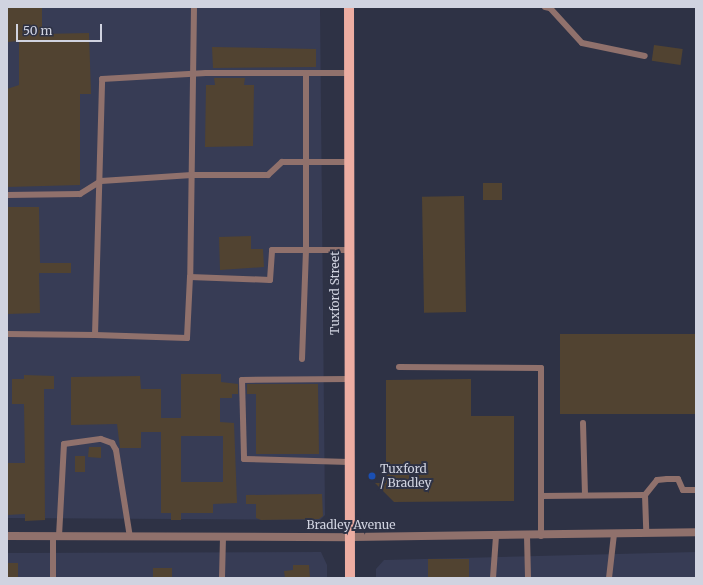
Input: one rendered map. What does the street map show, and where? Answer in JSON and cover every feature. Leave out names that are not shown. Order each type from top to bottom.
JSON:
[{"type":"main road","name":"Tuxford Street","points":[[349,7],[348,379],[352,537],[350,578]]},
{"type":"street","name":"Bradley Avenue","points":[[7,536],[541,536],[696,532]]},
{"type":"lane","points":[[7,334],[187,338],[190,277],[194,7]]},
{"type":"lane","points":[[545,7],[550,8],[582,43],[645,56]]},
{"type":"lane","points":[[95,335],[101,181],[102,79],[194,74],[313,72],[348,73]]},
{"type":"lane","points":[[302,359],[306,250],[306,73]]},
{"type":"lane","points":[[7,195],[80,194],[101,181],[192,175],[268,175],[282,162],[348,162]]},
{"type":"lane","points":[[190,277],[270,280],[272,250],[348,250]]},
{"type":"lane","points":[[399,367],[541,368],[541,536]]},
{"type":"lane","points":[[348,379],[242,380],[244,459],[349,462]]},
{"type":"lane","points":[[583,423],[586,495]]},
{"type":"lane","points":[[53,578],[64,444],[69,441],[102,439],[112,443],[116,450],[130,537]]},
{"type":"lane","points":[[646,533],[645,494],[657,480],[678,479],[683,490],[696,490]]},
{"type":"lane","points":[[541,496],[645,494]]},
{"type":"lane","points":[[609,578],[614,534]]},
{"type":"lane","points":[[493,578],[496,536]]},
{"type":"lane","points":[[527,536],[528,578]]},
{"type":"lane","points":[[222,578],[223,537]]},
{"type":"shaded area","points":[[7,7],[320,7],[325,515],[320,520],[7,518]]},
{"type":"shaded area","points":[[321,552],[327,565],[327,578],[7,578],[7,553]]},
{"type":"shaded area","points":[[696,552],[696,578],[376,578],[376,569],[384,560]]},
{"type":"building","points":[[7,7],[42,7],[42,34],[89,33],[91,94],[80,94],[80,185],[7,187],[7,89],[19,85],[19,41],[7,42]]},
{"type":"building","points":[[654,45],[683,49],[680,65],[652,61]]},
{"type":"building","points":[[212,47],[316,49],[316,67],[213,68]]},
{"type":"building","points":[[214,78],[245,78],[244,85],[254,85],[253,146],[205,147],[206,85],[215,85]]},
{"type":"building","points":[[483,183],[502,183],[502,200],[483,200]]},
{"type":"building","points":[[464,196],[466,312],[424,313],[422,197]]},
{"type":"building","points":[[7,207],[39,207],[40,263],[71,263],[71,273],[39,273],[40,313],[7,314]]},
{"type":"building","points":[[251,236],[251,249],[263,249],[264,267],[220,270],[219,237]]},
{"type":"building","points":[[560,334],[696,334],[696,414],[560,414]]},
{"type":"building","points":[[181,374],[221,374],[221,382],[238,384],[238,394],[232,394],[232,398],[220,398],[220,422],[234,423],[237,503],[213,504],[213,513],[181,513],[181,520],[171,520],[171,513],[161,513],[161,432],[141,432],[141,448],[120,448],[117,424],[71,425],[71,377],[140,376],[141,389],[161,389],[161,418],[181,418]],"holes":[[[181,436],[223,436],[223,482],[181,482]]]},
{"type":"building","points":[[24,375],[54,376],[54,389],[44,389],[45,520],[25,521],[25,514],[7,515],[7,463],[25,463],[24,404],[12,404],[12,379],[24,379]]},
{"type":"building","points":[[471,379],[471,416],[514,416],[514,501],[394,502],[375,483],[386,483],[386,380]]},
{"type":"building","points":[[247,384],[318,384],[319,454],[256,454],[256,394],[247,394]]},
{"type":"building","points":[[89,447],[101,447],[101,458],[88,457]]},
{"type":"building","points":[[75,456],[85,456],[85,472],[75,472]]},
{"type":"building","points":[[322,494],[323,516],[319,519],[261,520],[256,518],[256,504],[246,504],[246,495]]},
{"type":"building","points":[[428,559],[469,559],[469,578],[428,578]]},
{"type":"building","points":[[7,563],[18,563],[18,578],[7,578]]},
{"type":"building","points":[[293,565],[309,565],[310,578],[285,578],[284,571],[293,570]]},
{"type":"building","points":[[153,568],[172,568],[172,578],[153,578]]},
{"type":"place","name":"Tuxford / Bradley","points":[[372,476]]}]
